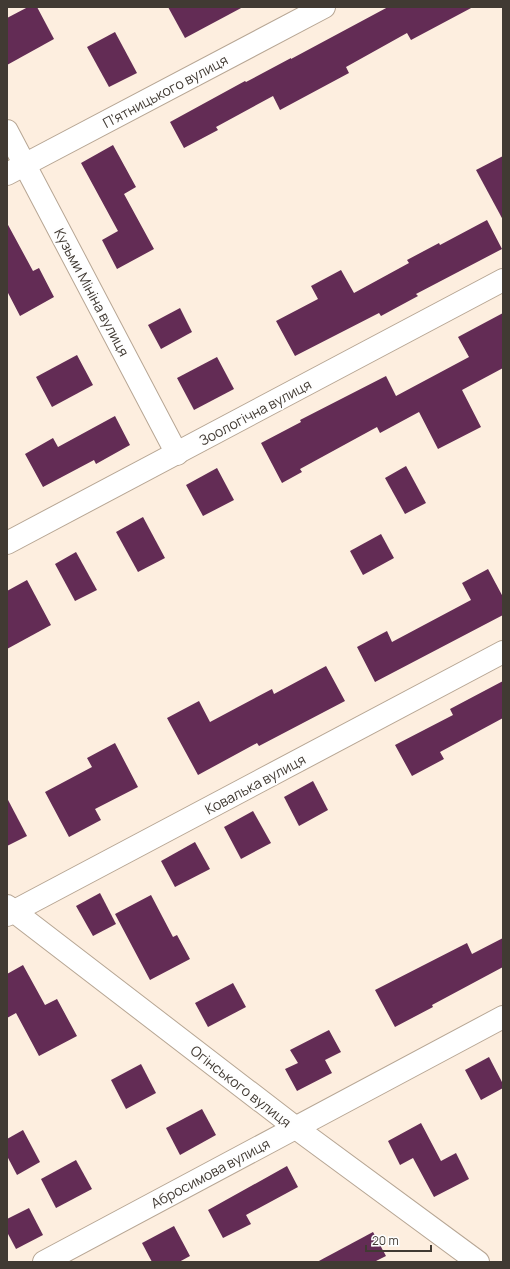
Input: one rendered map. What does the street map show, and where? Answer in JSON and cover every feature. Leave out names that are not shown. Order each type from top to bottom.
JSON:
[{"type":"street","name":"П’ятницького вулиця","points":[[16,170],[324,7]]},
{"type":"street","name":"Кузьми Мініна вулиця","points":[[7,131],[16,170],[177,454]]},
{"type":"street","name":"Зоологічна вулиця","points":[[7,543],[503,280]]},
{"type":"street","name":"Ковалька вулиця","points":[[9,911],[503,652]]},
{"type":"street","name":"Огінського вулиця","points":[[9,911],[296,1128],[478,1262]]},
{"type":"street","name":"Абросимова вулиця","points":[[44,1262],[503,1017]]},
{"type":"building","points":[[28,7],[37,7],[54,39],[7,65],[7,18]]},
{"type":"building","points":[[168,7],[243,7],[185,38]]},
{"type":"building","points":[[388,7],[473,7],[411,40],[407,33],[346,67],[349,73],[280,110],[273,96],[216,127],[218,130],[184,148],[170,122],[245,81],[246,82],[291,59]]},
{"type":"building","points":[[115,32],[137,73],[109,87],[87,47]]},
{"type":"building","points":[[113,145],[136,187],[124,194],[154,249],[117,269],[102,240],[118,231],[81,163]]},
{"type":"building","points":[[503,156],[503,220],[476,170]]},
{"type":"building","points":[[487,220],[502,249],[416,294],[418,296],[381,316],[379,313],[295,356],[276,321],[318,299],[311,286],[341,270],[354,293],[409,263],[407,260],[439,243],[440,245]]},
{"type":"building","points":[[7,223],[33,271],[39,268],[54,297],[20,316],[7,291]]},
{"type":"building","points":[[180,308],[192,332],[161,349],[148,325]]},
{"type":"building","points":[[503,313],[503,368],[462,390],[481,427],[438,449],[419,412],[380,433],[377,427],[300,469],[302,472],[282,483],[261,443],[301,422],[300,420],[386,376],[396,396],[469,357],[458,337]]},
{"type":"building","points":[[77,355],[93,385],[52,407],[36,377]]},
{"type":"building","points":[[217,357],[234,389],[194,410],[177,378]]},
{"type":"building","points":[[115,416],[130,445],[96,464],[94,460],[43,487],[25,454],[53,438],[58,447]]},
{"type":"building","points":[[406,466],[426,503],[405,514],[385,478]]},
{"type":"building","points":[[217,468],[234,500],[203,516],[186,485]]},
{"type":"building","points":[[143,517],[165,558],[138,572],[116,532]]},
{"type":"building","points":[[381,534],[394,558],[363,575],[350,551]]},
{"type":"building","points":[[76,552],[97,590],[75,601],[55,564]]},
{"type":"building","points":[[488,569],[503,597],[503,615],[375,682],[357,647],[387,631],[392,642],[471,600],[462,583]]},
{"type":"building","points":[[27,580],[51,625],[7,649],[7,591]]},
{"type":"building","points":[[326,666],[345,701],[259,746],[257,743],[198,775],[167,718],[199,701],[210,722],[272,689],[274,694]]},
{"type":"building","points":[[503,681],[503,718],[440,752],[444,759],[412,776],[395,745],[453,715],[450,709]]},
{"type":"building","points":[[115,743],[138,787],[95,809],[101,820],[69,837],[45,792],[92,767],[87,758]]},
{"type":"building","points":[[313,781],[328,810],[299,826],[284,797]]},
{"type":"building","points":[[7,798],[27,836],[7,846]]},
{"type":"building","points":[[253,811],[271,843],[241,859],[224,827]]},
{"type":"building","points":[[195,842],[210,869],[175,887],[161,861]]},
{"type":"building","points":[[100,893],[116,924],[93,936],[76,906]]},
{"type":"building","points":[[151,895],[173,937],[177,935],[190,959],[150,980],[115,914]]},
{"type":"building","points":[[503,938],[503,967],[432,1005],[433,1007],[395,1027],[375,990],[467,943],[472,954]]},
{"type":"building","points":[[23,965],[45,1005],[57,999],[77,1036],[39,1056],[16,1013],[7,1018],[7,974]]},
{"type":"building","points":[[233,983],[246,1007],[208,1027],[195,1003]]},
{"type":"building","points":[[329,1030],[341,1052],[325,1060],[332,1073],[297,1091],[285,1069],[298,1063],[290,1050]]},
{"type":"building","points":[[489,1057],[503,1084],[503,1088],[481,1100],[465,1070]]},
{"type":"building","points":[[141,1064],[156,1093],[126,1109],[111,1080]]},
{"type":"building","points":[[202,1109],[216,1135],[180,1155],[166,1128]]},
{"type":"building","points":[[421,1123],[441,1161],[456,1153],[469,1179],[434,1197],[413,1158],[400,1165],[388,1141]]},
{"type":"building","points":[[23,1130],[40,1162],[17,1175],[7,1156],[7,1139]]},
{"type":"building","points":[[76,1160],[92,1189],[56,1208],[41,1179]]},
{"type":"building","points":[[287,1166],[298,1187],[246,1215],[251,1224],[223,1238],[208,1210]]},
{"type":"building","points":[[29,1208],[43,1235],[16,1249],[7,1232],[7,1219]]},
{"type":"building","points":[[174,1226],[190,1256],[179,1262],[152,1262],[142,1243]]},
{"type":"building","points":[[373,1232],[386,1256],[374,1262],[317,1262]]}]
